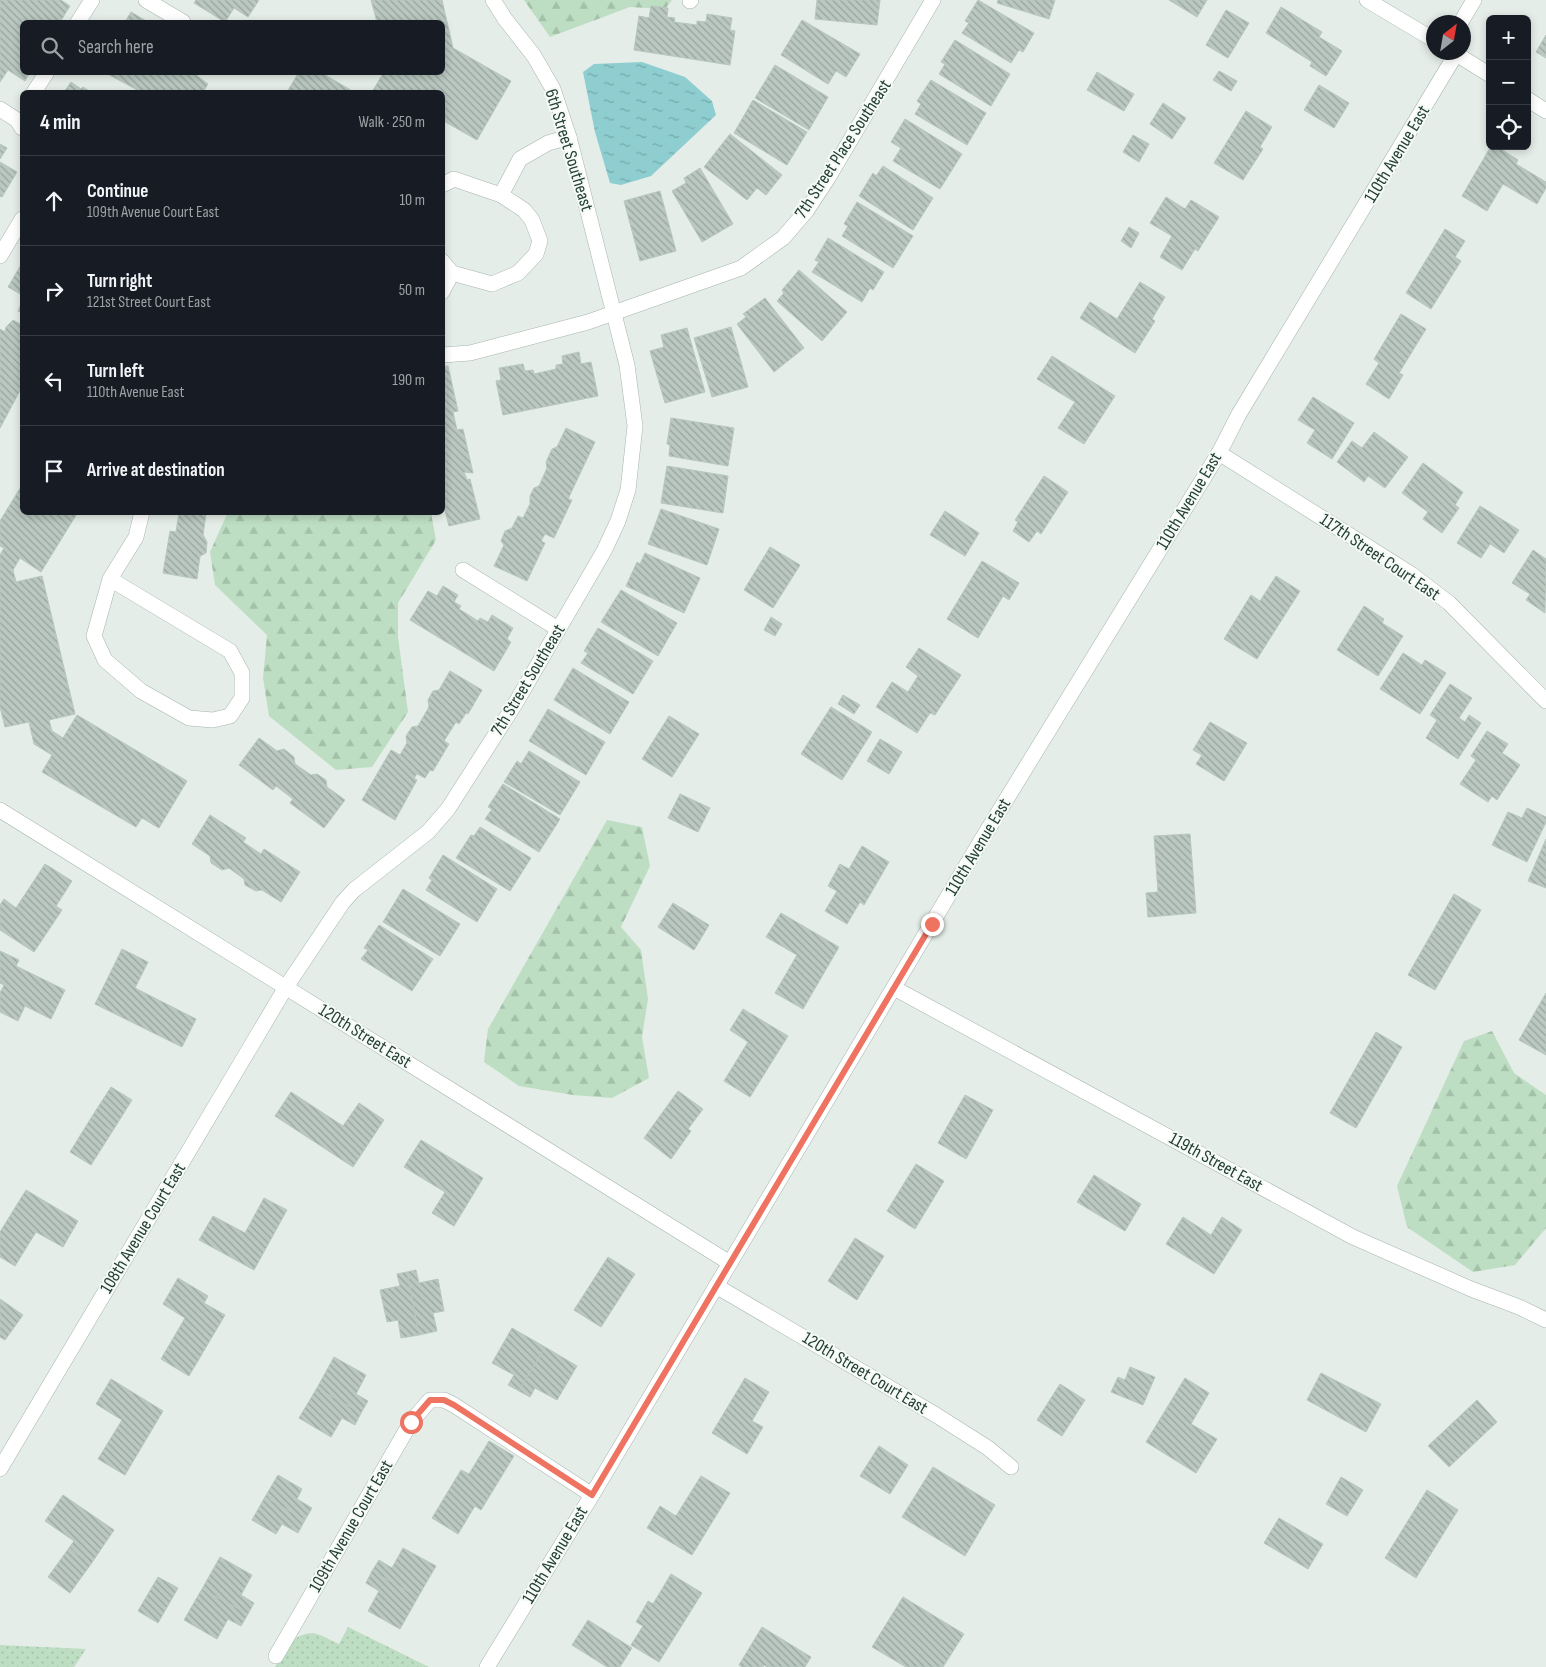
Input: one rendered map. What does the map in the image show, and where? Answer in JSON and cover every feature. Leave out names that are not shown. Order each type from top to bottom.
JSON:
[{"type":"street","points":[[79,20],[92,0]]},
{"type":"street","points":[[146,0],[180,20]]},
{"type":"street","name":"6th Street Southeast","points":[[492,0],[534,56],[553,89],[569,137],[613,314]]},
{"type":"street","name":"7th Street Place Southeast","points":[[445,355],[470,353],[613,314],[741,268],[783,238],[807,210],[828,178],[934,0]]},
{"type":"street","points":[[1367,0],[1426,35]]},
{"type":"street","points":[[1465,15],[1474,0]]},
{"type":"street","name":"110th Avenue East","points":[[487,1667],[592,1495],[982,839],[1219,453],[1239,414],[1451,60]]},
{"type":"street","points":[[1466,60],[1486,73]]},
{"type":"street","points":[[35,90],[45,75]]},
{"type":"street","points":[[1531,102],[1546,111]]},
{"type":"street","points":[[0,109],[20,119]]},
{"type":"street","points":[[500,194],[520,159],[548,143],[569,137]]},
{"type":"street","points":[[445,184],[454,179],[500,194],[524,210],[532,220],[540,240],[536,254],[518,273],[492,284],[452,274],[445,265]]},
{"type":"street","points":[[0,256],[20,222]]},
{"type":"street","points":[[445,287],[452,274]]},
{"type":"street","name":"7th Street Southeast","points":[[286,987],[354,890],[428,832],[448,809],[515,704],[604,550],[618,521],[628,490],[635,426],[627,365],[613,314]]},
{"type":"street","name":"117th Street Court East","points":[[1219,453],[1412,574],[1449,604],[1546,701]]},
{"type":"street","points":[[110,579],[230,651],[242,673],[242,698],[230,716],[213,720],[189,718],[141,691],[105,660],[94,636],[110,579],[136,537],[141,515]]},
{"type":"street","points":[[463,570],[558,629]]},
{"type":"street","name":"120th Street East","points":[[0,810],[730,1263]]},
{"type":"street","name":"108th Avenue Court East","points":[[0,1469],[286,987]]},
{"type":"street","name":"119th Street East","points":[[894,988],[1353,1237],[1546,1320]]},
{"type":"street","name":"120th Street Court East","points":[[716,1286],[936,1415],[988,1448],[1011,1467]]},
{"type":"street","name":"109th Avenue Court East","points":[[276,1656],[411,1422],[430,1400],[444,1400],[454,1405],[592,1495]]},
{"type":"green space","points":[[524,0],[672,0],[665,9],[630,7],[550,37]]},
{"type":"green space","points":[[227,515],[431,515],[436,540],[398,603],[398,637],[408,712],[372,767],[336,770],[269,716],[263,678],[267,635],[215,585],[210,552]]},
{"type":"green space","points":[[607,820],[642,827],[650,866],[621,927],[641,950],[648,999],[642,1037],[649,1078],[612,1098],[573,1095],[519,1086],[484,1062],[488,1029]]},
{"type":"green space","points":[[1492,1031],[1514,1073],[1546,1095],[1546,1228],[1515,1265],[1473,1272],[1407,1227],[1397,1186],[1464,1041]]},
{"type":"green space","points":[[348,1627],[429,1667],[275,1667],[286,1649],[296,1638],[309,1633],[317,1634],[339,1644]]},
{"type":"green space","points":[[0,1645],[86,1649],[74,1667],[0,1667]]},
{"type":"water","points":[[642,62],[685,77],[712,101],[716,115],[651,176],[621,185],[610,183],[595,132],[583,72],[594,64]]},
{"type":"building","points":[[0,0],[61,0],[70,6],[61,20],[20,20],[20,75],[28,75],[25,81],[8,70],[0,82]]},
{"type":"building","points":[[196,0],[259,0],[248,17],[234,8],[226,20],[222,20],[194,3]]},
{"type":"building","points":[[371,0],[442,0],[453,48],[511,81],[477,140],[445,122],[445,90],[373,90],[382,75],[445,75],[445,20],[376,20]]},
{"type":"building","points":[[817,0],[880,0],[877,25],[815,19]]},
{"type":"building","points":[[978,0],[1034,33],[1023,52],[1019,50],[1011,63],[962,33],[969,23],[965,21]]},
{"type":"building","points":[[998,0],[1055,0],[1049,19],[997,3]]},
{"type":"building","points":[[1169,0],[1207,0],[1197,17]]},
{"type":"building","points":[[651,6],[668,8],[667,17],[675,18],[674,22],[697,25],[697,21],[706,22],[707,14],[732,18],[730,30],[735,31],[730,65],[634,50],[639,16],[649,18]]},
{"type":"building","points":[[1281,7],[1322,32],[1319,37],[1342,51],[1326,76],[1310,66],[1312,62],[1266,33]]},
{"type":"building","points":[[1226,10],[1249,23],[1228,58],[1206,45]]},
{"type":"building","points":[[131,12],[145,20],[126,20]]},
{"type":"building","points":[[802,20],[860,54],[846,77],[836,71],[828,84],[781,55]]},
{"type":"building","points":[[1546,35],[1546,58],[1536,52]]},
{"type":"building","points":[[955,40],[1010,74],[991,106],[939,74],[945,64],[941,62]]},
{"type":"building","points":[[775,65],[828,97],[809,130],[755,98]]},
{"type":"building","points":[[1219,71],[1237,81],[1231,91],[1213,80]]},
{"type":"building","points":[[1097,72],[1134,94],[1124,111],[1087,90]]},
{"type":"building","points":[[110,75],[196,75],[208,84],[204,90],[137,90]]},
{"type":"building","points":[[297,75],[325,75],[351,90],[288,90]]},
{"type":"building","points":[[931,80],[986,113],[967,145],[915,114],[921,104],[917,101]]},
{"type":"building","points":[[71,82],[81,89],[83,87],[88,90],[65,90]]},
{"type":"building","points":[[1319,85],[1349,103],[1334,128],[1304,110]]},
{"type":"building","points":[[753,100],[807,132],[787,165],[734,133]]},
{"type":"building","points":[[1163,103],[1186,118],[1172,139],[1150,124]]},
{"type":"building","points":[[1246,111],[1272,127],[1260,147],[1263,149],[1243,180],[1214,163]]},
{"type":"building","points":[[905,119],[962,154],[940,189],[893,161],[901,148],[891,142]]},
{"type":"building","points":[[730,134],[782,175],[766,195],[757,188],[747,200],[704,167]]},
{"type":"building","points":[[1133,135],[1149,144],[1139,162],[1123,152]]},
{"type":"building","points":[[0,144],[7,148],[0,159]]},
{"type":"building","points":[[1489,150],[1502,150],[1518,160],[1516,164],[1546,182],[1546,188],[1537,204],[1503,184],[1487,211],[1462,196]]},
{"type":"building","points":[[0,162],[17,172],[2,197],[0,196]]},
{"type":"building","points":[[883,166],[933,198],[913,230],[859,196],[873,173],[876,176]]},
{"type":"building","points":[[700,168],[733,224],[702,242],[672,191],[686,183],[684,178]]},
{"type":"building","points":[[660,191],[676,251],[640,261],[624,201]]},
{"type":"building","points":[[1166,197],[1185,209],[1191,200],[1219,217],[1198,251],[1195,249],[1182,270],[1160,257],[1172,236],[1150,223]]},
{"type":"building","points":[[857,202],[913,236],[893,268],[842,236],[848,226],[844,224]]},
{"type":"building","points":[[1129,227],[1139,233],[1131,248],[1121,241]]},
{"type":"building","points":[[1445,229],[1465,241],[1455,257],[1461,261],[1431,309],[1406,293]]},
{"type":"building","points":[[828,238],[884,272],[873,290],[870,288],[862,302],[812,272],[819,262],[815,260]]},
{"type":"building","points":[[20,266],[20,294],[8,287]]},
{"type":"building","points":[[799,270],[847,312],[822,341],[777,301],[784,293],[782,290]]},
{"type":"building","points":[[1140,282],[1165,297],[1152,319],[1155,321],[1135,353],[1080,318],[1090,302],[1117,319]]},
{"type":"building","points":[[765,298],[804,348],[774,372],[737,324],[746,317],[743,314]]},
{"type":"building","points":[[1401,314],[1426,329],[1399,373],[1403,375],[1389,399],[1366,384],[1379,363],[1374,359]]},
{"type":"building","points":[[13,320],[20,324],[20,391],[0,428],[0,329],[5,332],[6,327]]},
{"type":"building","points":[[731,327],[748,387],[712,397],[694,338]]},
{"type":"building","points":[[687,328],[705,392],[665,403],[650,351],[664,347],[661,335]]},
{"type":"building","points":[[579,352],[581,364],[591,362],[598,396],[503,415],[496,381],[501,380],[499,368],[523,364],[525,371],[533,370],[534,374],[556,369],[556,365],[563,364],[562,356]]},
{"type":"building","points":[[1052,356],[1115,396],[1084,444],[1058,428],[1075,402],[1037,379]]},
{"type":"building","points":[[445,366],[448,366],[458,411],[453,412],[457,430],[463,429],[473,473],[464,472],[467,480],[470,479],[480,519],[449,526],[445,511]]},
{"type":"building","points":[[1313,397],[1354,423],[1332,459],[1307,443],[1315,430],[1298,420]]},
{"type":"building","points":[[671,418],[734,428],[728,466],[669,456],[670,445],[667,444]]},
{"type":"building","points":[[566,428],[595,442],[568,499],[572,500],[554,538],[545,534],[541,541],[545,543],[527,581],[494,566],[504,545],[501,541],[505,531],[512,528],[518,516],[523,518],[530,504],[530,496],[534,488],[539,486],[547,468],[546,462],[552,449],[557,447]]},
{"type":"building","points":[[1374,432],[1408,457],[1385,488],[1368,476],[1364,482],[1337,462],[1352,441],[1362,448]]},
{"type":"building","points":[[1423,463],[1463,492],[1455,505],[1459,508],[1442,533],[1423,519],[1428,512],[1402,493]]},
{"type":"building","points":[[667,466],[728,476],[723,513],[661,503]]},
{"type":"building","points":[[1044,476],[1068,492],[1041,534],[1037,531],[1029,542],[1013,531],[1018,522],[1015,520]]},
{"type":"building","points":[[20,488],[20,515],[76,515],[41,572],[20,558],[13,570],[16,582],[42,576],[75,714],[49,720],[52,731],[63,738],[77,715],[187,781],[159,828],[142,818],[136,827],[42,772],[52,755],[34,744],[29,722],[5,727],[0,707],[0,555],[4,548],[0,546],[0,521]]},
{"type":"building","points":[[1480,506],[1519,530],[1504,553],[1490,544],[1481,558],[1457,543]]},
{"type":"building","points":[[661,509],[719,529],[707,565],[648,544]]},
{"type":"building","points":[[945,511],[979,533],[965,556],[930,535]]},
{"type":"building","points":[[179,515],[206,515],[203,535],[207,542],[206,553],[200,556],[197,579],[163,573],[170,531],[176,532]]},
{"type":"building","points":[[770,547],[800,565],[773,608],[744,590]]},
{"type":"building","points":[[1533,550],[1546,559],[1545,613],[1526,600],[1530,594],[1512,583]]},
{"type":"building","points":[[645,553],[700,578],[684,613],[626,586],[637,562],[640,564]]},
{"type":"building","points":[[982,561],[1019,583],[1009,600],[1003,596],[978,638],[947,619]]},
{"type":"building","points":[[1276,576],[1300,591],[1257,659],[1224,639],[1251,595],[1260,601]]},
{"type":"building","points":[[443,586],[458,595],[454,602],[461,606],[459,609],[478,621],[480,618],[488,622],[492,615],[513,628],[507,639],[511,642],[494,671],[410,620],[428,591],[437,596]]},
{"type":"building","points":[[621,590],[677,623],[658,656],[601,622]]},
{"type":"building","points":[[1364,606],[1384,619],[1382,623],[1403,636],[1378,676],[1337,650]]},
{"type":"building","points":[[771,617],[782,624],[775,636],[764,630]]},
{"type":"building","points":[[598,628],[653,661],[633,694],[581,663],[588,653],[584,651]]},
{"type":"building","points":[[919,648],[961,675],[935,715],[930,713],[917,733],[876,707],[892,682],[908,692],[918,676],[906,667]]},
{"type":"building","points":[[1403,653],[1422,665],[1425,660],[1446,673],[1420,714],[1380,689]]},
{"type":"building","points":[[573,668],[629,702],[610,734],[554,700]]},
{"type":"building","points":[[450,671],[482,690],[468,714],[466,713],[459,724],[456,722],[444,741],[449,744],[433,771],[430,770],[425,778],[417,774],[414,778],[417,780],[395,820],[362,800],[391,750],[400,755],[407,743],[406,736],[412,727],[418,726],[429,707],[428,700],[433,691],[439,690]]},
{"type":"building","points":[[1450,684],[1472,698],[1459,718],[1465,722],[1469,715],[1481,723],[1458,759],[1426,738],[1437,720],[1430,715]]},
{"type":"building","points":[[843,695],[860,705],[854,714],[838,704]]},
{"type":"building","points":[[831,707],[872,732],[842,780],[801,754]]},
{"type":"building","points":[[548,709],[605,742],[586,775],[529,741]]},
{"type":"building","points":[[669,716],[699,734],[672,777],[642,759]]},
{"type":"building","points":[[1210,722],[1247,743],[1224,781],[1196,764],[1202,755],[1193,750]]},
{"type":"building","points":[[1487,731],[1508,744],[1502,753],[1520,765],[1497,800],[1492,796],[1488,802],[1460,784],[1476,760],[1471,756]]},
{"type":"building","points":[[259,738],[277,751],[284,749],[294,757],[295,764],[311,775],[317,774],[326,780],[327,787],[345,800],[324,828],[290,803],[293,799],[276,786],[273,790],[239,765]]},
{"type":"building","points":[[880,739],[902,752],[889,774],[867,761]]},
{"type":"building","points":[[529,751],[580,782],[560,815],[504,782],[517,761],[521,764]]},
{"type":"building","points":[[503,784],[560,819],[539,852],[485,819],[492,809],[488,807]]},
{"type":"building","points":[[680,794],[710,808],[698,832],[668,818]]},
{"type":"building","points":[[1527,808],[1546,817],[1546,822],[1527,862],[1492,845],[1508,812],[1522,818]]},
{"type":"building","points":[[210,815],[246,838],[243,842],[261,854],[264,849],[300,872],[281,902],[262,890],[256,891],[245,885],[244,879],[229,868],[222,870],[211,863],[210,856],[192,844]]},
{"type":"building","points":[[480,827],[531,858],[510,891],[456,858],[471,835],[474,836]]},
{"type":"building","points":[[1190,834],[1196,913],[1148,917],[1146,893],[1158,892],[1154,836]]},
{"type":"building","points":[[1546,839],[1546,888],[1528,881]]},
{"type":"building","points":[[862,846],[889,862],[864,905],[860,902],[847,924],[825,911],[837,891],[828,886],[840,864],[849,869]]},
{"type":"building","points":[[443,855],[497,889],[477,922],[426,890],[432,880],[429,878]]},
{"type":"building","points":[[45,864],[72,881],[56,906],[62,910],[34,952],[0,930],[0,905],[4,899],[16,908]]},
{"type":"building","points":[[403,889],[460,924],[440,956],[383,922]]},
{"type":"building","points":[[1454,894],[1481,910],[1435,990],[1408,975]]},
{"type":"building","points":[[673,903],[709,925],[694,950],[658,927]]},
{"type":"building","points":[[781,913],[839,947],[803,1009],[775,993],[797,955],[766,937]]},
{"type":"building","points":[[379,925],[433,959],[412,991],[361,959],[368,950],[364,948]]},
{"type":"building","points":[[122,949],[148,962],[135,988],[196,1019],[182,1047],[95,1004]]},
{"type":"building","points":[[0,951],[19,960],[16,966],[65,990],[51,1019],[25,1006],[18,1021],[0,1012],[0,993],[4,985],[0,983]]},
{"type":"building","points":[[1546,993],[1546,1055],[1519,1040]]},
{"type":"building","points":[[743,1009],[788,1036],[750,1097],[724,1081],[748,1042],[730,1030]]},
{"type":"building","points":[[1376,1032],[1402,1047],[1356,1128],[1330,1113]]},
{"type":"building","points":[[111,1087],[132,1100],[112,1132],[91,1118]]},
{"type":"building","points":[[678,1091],[703,1109],[688,1129],[691,1131],[671,1159],[644,1138]]},
{"type":"building","points":[[291,1092],[343,1126],[359,1103],[384,1120],[353,1167],[275,1116]]},
{"type":"building","points":[[965,1095],[993,1110],[966,1159],[938,1143]]},
{"type":"building","points":[[91,1118],[112,1132],[91,1165],[70,1152]]},
{"type":"building","points":[[421,1140],[483,1178],[454,1226],[432,1213],[445,1192],[404,1167]]},
{"type":"building","points":[[916,1164],[944,1181],[915,1229],[887,1211]]},
{"type":"building","points":[[1094,1175],[1141,1204],[1125,1231],[1077,1202]]},
{"type":"building","points":[[26,1190],[78,1221],[63,1247],[36,1232],[15,1266],[0,1257],[0,1232]]},
{"type":"building","points":[[264,1198],[287,1210],[254,1270],[199,1240],[213,1216],[245,1233]]},
{"type":"building","points":[[1183,1217],[1211,1235],[1222,1217],[1242,1230],[1214,1274],[1166,1244]]},
{"type":"building","points":[[855,1238],[884,1256],[857,1300],[828,1281]]},
{"type":"building","points":[[608,1257],[635,1274],[601,1327],[574,1310]]},
{"type":"building","points":[[416,1270],[419,1283],[438,1279],[444,1311],[433,1313],[437,1331],[419,1335],[407,1272]]},
{"type":"building","points":[[407,1272],[419,1335],[401,1338],[398,1320],[387,1322],[380,1290],[400,1286],[397,1274]]},
{"type":"building","points":[[178,1278],[208,1296],[204,1303],[225,1315],[189,1376],[161,1359],[185,1318],[163,1304]]},
{"type":"building","points":[[0,1299],[23,1315],[5,1340],[0,1337]]},
{"type":"building","points":[[512,1328],[545,1347],[519,1391],[508,1385],[514,1375],[492,1363]]},
{"type":"building","points":[[545,1347],[577,1366],[557,1400],[535,1388],[530,1397],[519,1391]]},
{"type":"building","points":[[334,1357],[366,1375],[356,1394],[368,1401],[361,1413],[317,1388]]},
{"type":"building","points":[[1130,1367],[1155,1377],[1143,1405],[1111,1392],[1118,1377],[1125,1380]]},
{"type":"building","points":[[1321,1373],[1381,1404],[1366,1432],[1307,1400]]},
{"type":"building","points":[[745,1378],[769,1392],[752,1421],[763,1427],[747,1454],[712,1433]]},
{"type":"building","points":[[1185,1378],[1209,1393],[1191,1424],[1217,1439],[1196,1473],[1146,1442]]},
{"type":"building","points":[[111,1379],[163,1411],[125,1475],[98,1459],[122,1420],[96,1404]]},
{"type":"building","points":[[1060,1384],[1085,1400],[1062,1436],[1037,1420]]},
{"type":"building","points":[[317,1388],[361,1413],[355,1425],[342,1418],[331,1437],[299,1418]]},
{"type":"building","points":[[1477,1400],[1497,1422],[1449,1467],[1428,1446]]},
{"type":"building","points":[[489,1441],[514,1456],[481,1510],[475,1506],[458,1534],[432,1518],[461,1470],[469,1474]]},
{"type":"building","points":[[879,1446],[908,1465],[890,1494],[860,1476]]},
{"type":"building","points":[[933,1467],[995,1505],[965,1556],[902,1517]]},
{"type":"building","points":[[278,1475],[302,1489],[297,1499],[312,1508],[305,1520],[265,1497]]},
{"type":"building","points":[[701,1476],[730,1493],[692,1555],[647,1528],[660,1506],[676,1516]]},
{"type":"building","points":[[1341,1477],[1363,1490],[1347,1516],[1326,1504]]},
{"type":"building","points":[[1427,1490],[1458,1510],[1416,1578],[1385,1558]]},
{"type":"building","points":[[63,1495],[114,1530],[91,1564],[69,1548],[74,1541],[45,1521]]},
{"type":"building","points":[[265,1497],[305,1520],[298,1533],[282,1524],[276,1534],[252,1520]]},
{"type":"building","points":[[1279,1518],[1323,1544],[1308,1569],[1264,1543]]},
{"type":"building","points":[[69,1548],[91,1564],[70,1593],[48,1577]]},
{"type":"building","points":[[403,1548],[436,1566],[418,1597],[372,1571],[379,1560],[392,1568]]},
{"type":"building","points":[[220,1557],[252,1575],[241,1595],[254,1603],[248,1614],[202,1589]]},
{"type":"building","points":[[372,1571],[418,1597],[400,1629],[368,1611],[379,1591],[366,1583]]},
{"type":"building","points":[[671,1574],[702,1593],[659,1662],[631,1645],[643,1626],[636,1622],[648,1601],[653,1604]]},
{"type":"building","points":[[158,1577],[178,1588],[158,1623],[138,1611]]},
{"type":"building","points":[[202,1589],[248,1614],[241,1626],[228,1619],[217,1639],[184,1620]]},
{"type":"building","points":[[903,1597],[964,1634],[943,1667],[906,1667],[872,1647]]},
{"type":"building","points":[[588,1620],[632,1648],[620,1667],[607,1667],[572,1645]]},
{"type":"building","points":[[762,1627],[811,1657],[805,1667],[767,1667],[764,1665],[763,1667],[742,1667],[739,1665]]},
{"type":"route","points":[[411,1422],[430,1400],[444,1400],[478,1419],[592,1495],[932,924]]}]
